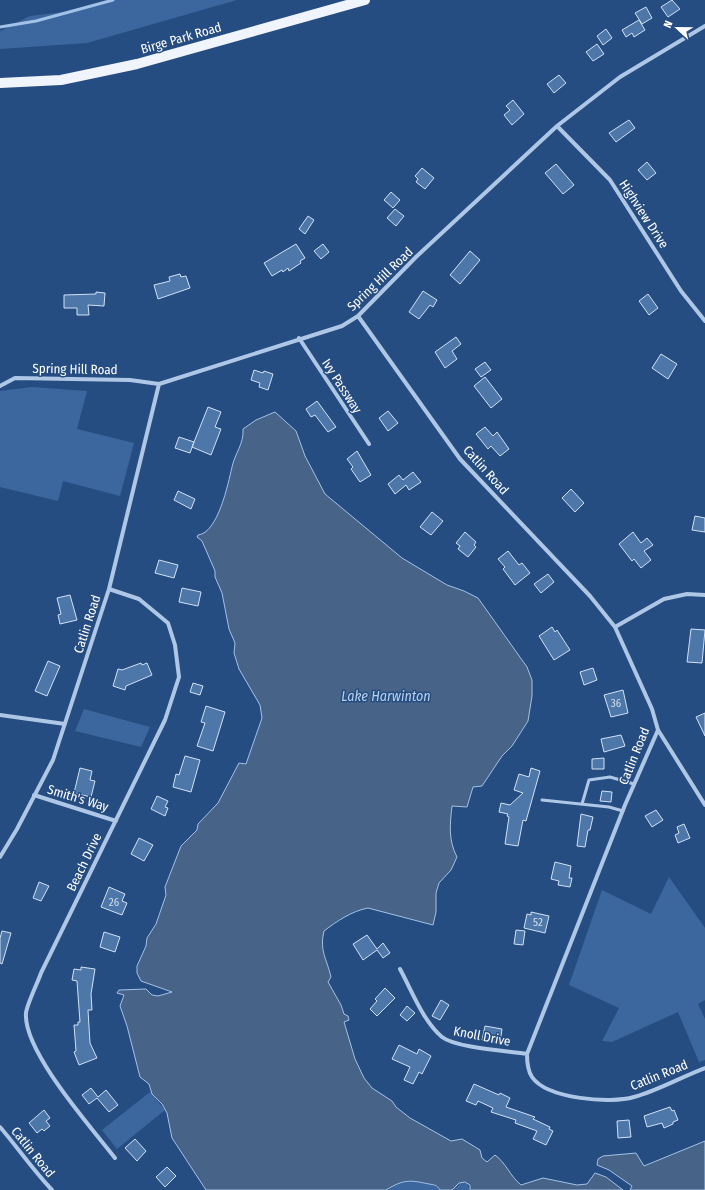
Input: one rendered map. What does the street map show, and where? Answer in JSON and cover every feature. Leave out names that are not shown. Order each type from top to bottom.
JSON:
[{"type":"main road","name":"Birge Park Road","points":[[0,83],[62,80],[136,64],[365,0]]},
{"type":"street","name":"Spring Hill Road","points":[[0,386],[15,378],[130,380],[159,384],[299,338],[342,326],[358,316],[416,257],[558,126],[620,77],[705,26]]},
{"type":"street","name":"Highview Drive","points":[[558,126],[610,180],[681,291],[705,321]]},
{"type":"street","name":"Catlin Road","points":[[358,316],[460,459],[590,596],[615,627],[652,709],[658,730],[634,784],[527,1054],[527,1062],[533,1078],[542,1086],[570,1096],[589,1099],[617,1100],[633,1098],[705,1068]]},
{"type":"street","name":"Ivy Passway","points":[[299,338],[368,444]]},
{"type":"street","name":"Catlin Road","points":[[1,856],[17,829],[53,760],[109,589],[159,384]]},
{"type":"street","name":"Beach Drive","points":[[109,589],[139,599],[168,623],[175,645],[179,677],[165,720],[41,973],[26,1013],[31,1040],[50,1074],[115,1158]]},
{"type":"street","points":[[615,627],[664,598],[687,594],[705,595]]},
{"type":"street","points":[[0,715],[65,724]]},
{"type":"street","points":[[658,730],[705,804]]},
{"type":"street","name":"Smith's Way","points":[[34,795],[116,821]]},
{"type":"street","name":"Knoll Drive","points":[[400,969],[430,1025],[444,1038],[458,1044],[527,1054]]},
{"type":"street","name":"Catlin Road","points":[[0,1127],[20,1151],[33,1171],[52,1190]]},
{"type":"lane","points":[[582,804],[589,780],[610,776],[634,784]]},
{"type":"lane","points":[[542,800],[609,807],[623,812]]},
{"type":"shaded area","points":[[109,0],[237,0],[87,43],[0,49],[0,31],[30,16],[80,10]]},
{"type":"shaded area","points":[[32,387],[87,391],[77,429],[134,443],[120,496],[63,481],[58,501],[0,487],[0,391]]},
{"type":"shaded area","points":[[84,709],[150,727],[141,747],[75,731]]},
{"type":"shaded area","points":[[669,877],[705,928],[705,1000],[698,1004],[705,1019],[705,1060],[699,1062],[678,1012],[612,1042],[602,1041],[619,1008],[569,985],[602,890],[651,914]]},
{"type":"shaded area","points":[[150,1092],[165,1110],[117,1149],[102,1130]]},
{"type":"shaded area","points":[[411,1180],[434,1184],[440,1190],[386,1190],[399,1183]]},
{"type":"shaded area","points":[[461,1182],[467,1183],[470,1190],[452,1190]]},
{"type":"water","name":"Lake Harwinton","points":[[275,412],[296,431],[305,456],[325,494],[402,558],[447,585],[478,598],[527,667],[532,680],[532,696],[528,721],[512,746],[502,756],[482,786],[473,787],[467,807],[452,806],[450,826],[451,838],[457,857],[451,870],[439,883],[436,893],[436,912],[433,925],[368,908],[356,911],[324,931],[322,944],[331,977],[328,982],[341,1005],[344,1014],[348,1016],[349,1020],[344,1022],[355,1059],[364,1078],[372,1088],[392,1101],[396,1107],[410,1118],[451,1141],[462,1139],[480,1150],[482,1158],[487,1162],[495,1155],[521,1185],[543,1178],[577,1185],[587,1184],[595,1173],[606,1177],[623,1190],[470,1190],[470,1185],[465,1182],[459,1183],[452,1190],[440,1190],[434,1185],[407,1181],[386,1190],[206,1190],[172,1138],[167,1113],[162,1104],[152,1094],[149,1084],[140,1077],[127,1026],[120,1006],[124,995],[117,993],[119,990],[146,989],[152,995],[158,996],[172,992],[141,981],[137,973],[137,966],[146,946],[147,938],[156,924],[166,895],[165,887],[181,846],[197,830],[198,824],[218,803],[239,763],[246,764],[262,718],[260,705],[239,669],[234,653],[235,643],[229,629],[222,593],[215,577],[215,571],[202,541],[197,537],[211,526],[221,507],[233,462],[241,444],[243,429],[256,420]]},
{"type":"water","points":[[705,1141],[705,1190],[630,1190],[632,1186],[609,1170],[597,1165],[598,1159],[603,1156],[636,1153],[644,1166]]},
{"type":"building","points":[[672,0],[680,9],[668,17],[661,7]]},
{"type":"building","points":[[646,7],[652,18],[642,24],[635,13]]},
{"type":"building","points":[[639,20],[645,30],[634,37],[632,33],[626,37],[622,30]]},
{"type":"building","points":[[606,29],[612,38],[603,45],[597,36]]},
{"type":"building","points":[[597,44],[604,54],[593,61],[586,52]]},
{"type":"building","points":[[559,75],[566,83],[554,93],[547,84]]},
{"type":"building","points":[[513,100],[524,114],[512,125],[504,115],[510,110],[506,106]]},
{"type":"building","points":[[629,120],[635,128],[616,142],[609,133]]},
{"type":"building","points":[[647,162],[656,173],[647,180],[638,170]]},
{"type":"building","points":[[556,164],[574,185],[563,194],[545,173]]},
{"type":"building","points":[[422,168],[434,178],[425,189],[416,182],[418,179],[415,176]]},
{"type":"building","points":[[391,192],[400,200],[393,208],[384,200]]},
{"type":"building","points":[[395,209],[404,216],[396,226],[387,218]]},
{"type":"building","points":[[308,216],[314,220],[305,234],[299,229]]},
{"type":"building","points":[[296,244],[305,258],[300,261],[301,263],[289,271],[288,268],[283,272],[282,270],[272,276],[264,263]]},
{"type":"building","points":[[323,244],[329,252],[321,259],[314,251]]},
{"type":"building","points":[[470,251],[480,260],[460,284],[450,275]]},
{"type":"building","points":[[180,274],[181,277],[186,276],[190,288],[158,299],[154,285],[170,281],[169,277]]},
{"type":"building","points":[[423,291],[437,300],[433,307],[430,305],[419,319],[409,312]]},
{"type":"building","points":[[96,292],[105,293],[104,306],[88,305],[89,315],[77,315],[77,308],[64,308],[64,295],[96,294]]},
{"type":"building","points":[[648,294],[658,308],[649,315],[639,301]]},
{"type":"building","points":[[456,337],[461,344],[452,351],[457,359],[445,368],[435,352]]},
{"type":"building","points":[[661,354],[677,364],[668,379],[652,368]]},
{"type":"building","points":[[485,362],[491,370],[481,377],[475,369]]},
{"type":"building","points":[[254,370],[273,374],[268,390],[259,387],[260,383],[251,380]]},
{"type":"building","points":[[485,377],[502,399],[491,408],[474,386]]},
{"type":"building","points":[[317,401],[336,427],[328,432],[315,415],[311,417],[306,409]]},
{"type":"building","points":[[208,407],[221,412],[215,427],[221,429],[211,455],[192,447]]},
{"type":"building","points":[[388,411],[398,423],[388,431],[379,418]]},
{"type":"building","points":[[485,427],[493,436],[497,432],[509,449],[500,456],[491,446],[488,449],[476,434]]},
{"type":"building","points":[[179,437],[194,442],[190,453],[175,448]]},
{"type":"building","points":[[357,451],[371,475],[360,482],[351,469],[353,467],[347,459]]},
{"type":"building","points":[[413,472],[421,482],[409,490],[406,485],[395,494],[388,484],[399,475],[403,480]]},
{"type":"building","points":[[571,489],[584,503],[575,512],[562,498]]},
{"type":"building","points":[[178,491],[195,499],[191,509],[174,500]]},
{"type":"building","points":[[432,512],[443,521],[431,535],[420,527]]},
{"type":"building","points":[[695,516],[705,518],[705,532],[692,530]]},
{"type":"building","points":[[465,532],[476,542],[474,545],[476,547],[468,557],[458,549],[460,546],[456,543]]},
{"type":"building","points":[[633,532],[641,543],[647,538],[653,545],[644,551],[651,560],[641,568],[634,559],[632,561],[619,544]]},
{"type":"building","points":[[508,551],[519,565],[522,563],[530,573],[515,585],[503,569],[505,567],[498,559]]},
{"type":"building","points":[[159,560],[178,565],[174,578],[155,573]]},
{"type":"building","points":[[548,574],[554,582],[541,593],[534,584]]},
{"type":"building","points":[[182,588],[201,592],[198,606],[179,602]]},
{"type":"building","points":[[70,595],[77,620],[60,624],[58,615],[61,614],[57,598]]},
{"type":"building","points":[[552,627],[555,632],[557,630],[570,650],[554,660],[539,636]]},
{"type":"building","points":[[691,629],[705,630],[702,663],[687,662]]},
{"type":"building","points":[[48,661],[60,666],[47,696],[35,691]]},
{"type":"building","points":[[141,663],[142,665],[147,663],[152,675],[126,686],[125,690],[113,686],[118,669],[122,670]]},
{"type":"building","points":[[593,668],[597,680],[584,685],[580,672]]},
{"type":"building","points":[[193,683],[203,686],[200,695],[190,692]]},
{"type":"building","points":[[623,690],[628,713],[611,717],[604,695]]},
{"type":"building","points":[[206,706],[225,712],[213,751],[197,746],[205,723],[201,722]]},
{"type":"building","points":[[705,713],[705,736],[696,717]]},
{"type":"building","points":[[621,735],[625,746],[604,752],[601,739]]},
{"type":"building","points":[[185,756],[200,760],[191,792],[173,787],[176,774],[179,775]]},
{"type":"building","points":[[604,758],[604,769],[592,769],[592,759]]},
{"type":"building","points":[[80,768],[92,771],[90,780],[95,781],[91,797],[74,793]]},
{"type":"building","points":[[531,768],[540,771],[526,821],[523,820],[518,846],[505,844],[509,817],[507,816],[508,814],[499,812],[501,803],[510,805],[523,793],[514,790],[519,774],[529,777]]},
{"type":"building","points":[[602,791],[612,792],[611,802],[600,801]]},
{"type":"building","points":[[157,796],[168,801],[165,807],[168,808],[165,816],[151,809]]},
{"type":"building","points":[[656,810],[663,820],[652,827],[645,816]]},
{"type":"building","points":[[581,814],[593,817],[590,830],[588,830],[585,847],[577,846]]},
{"type":"building","points":[[684,824],[690,838],[678,843],[675,835],[679,833],[677,827]]},
{"type":"building","points":[[139,838],[153,845],[144,861],[131,854]]},
{"type":"building","points":[[555,862],[571,866],[569,878],[572,878],[570,887],[558,885],[559,881],[551,879]]},
{"type":"building","points":[[39,882],[49,886],[41,901],[33,898]]},
{"type":"building","points":[[109,887],[125,894],[122,901],[127,903],[122,915],[101,907]]},
{"type":"building","points":[[531,912],[549,916],[545,933],[524,928],[527,914],[531,915]]},
{"type":"building","points":[[516,930],[525,931],[523,945],[514,944]]},
{"type":"building","points":[[2,931],[11,933],[2,964],[0,963],[0,938]]},
{"type":"building","points":[[104,932],[120,937],[115,952],[100,947]]},
{"type":"building","points":[[367,935],[377,949],[383,943],[390,953],[383,958],[377,950],[363,960],[353,944]]},
{"type":"building","points":[[81,967],[95,969],[91,994],[92,1010],[88,1010],[90,1043],[97,1058],[79,1065],[74,1052],[76,1051],[74,1025],[78,1025],[78,1022],[80,1022],[77,981],[72,980],[74,969],[81,970]]},
{"type":"building","points":[[385,988],[395,998],[377,1016],[370,1009],[377,1001],[375,999]]},
{"type":"building","points":[[441,1000],[449,1005],[440,1020],[432,1016]]},
{"type":"building","points":[[407,1006],[415,1013],[407,1021],[400,1015]]},
{"type":"building","points":[[485,1026],[502,1029],[500,1043],[482,1040]]},
{"type":"building","points":[[399,1045],[417,1054],[419,1049],[431,1056],[422,1074],[419,1072],[413,1084],[404,1080],[410,1067],[392,1059]]},
{"type":"building","points":[[474,1084],[510,1098],[506,1107],[535,1117],[533,1119],[550,1127],[549,1129],[553,1131],[546,1145],[533,1139],[537,1131],[515,1123],[516,1120],[491,1112],[493,1108],[478,1101],[476,1105],[466,1101]]},
{"type":"building","points":[[91,1088],[98,1097],[106,1090],[118,1105],[109,1112],[97,1098],[89,1104],[82,1095]]},
{"type":"building","points":[[670,1107],[672,1111],[674,1110],[678,1120],[664,1128],[662,1123],[647,1127],[644,1116]]},
{"type":"building","points":[[44,1110],[50,1118],[46,1121],[50,1126],[44,1131],[42,1129],[37,1133],[29,1123]]},
{"type":"building","points":[[629,1120],[631,1137],[618,1138],[617,1121]]},
{"type":"building","points":[[135,1139],[146,1151],[137,1161],[125,1148]]},
{"type":"building","points":[[167,1167],[176,1176],[165,1187],[156,1177]]},
{"type":"waterway","points":[[0,27],[36,21],[113,0]]}]
